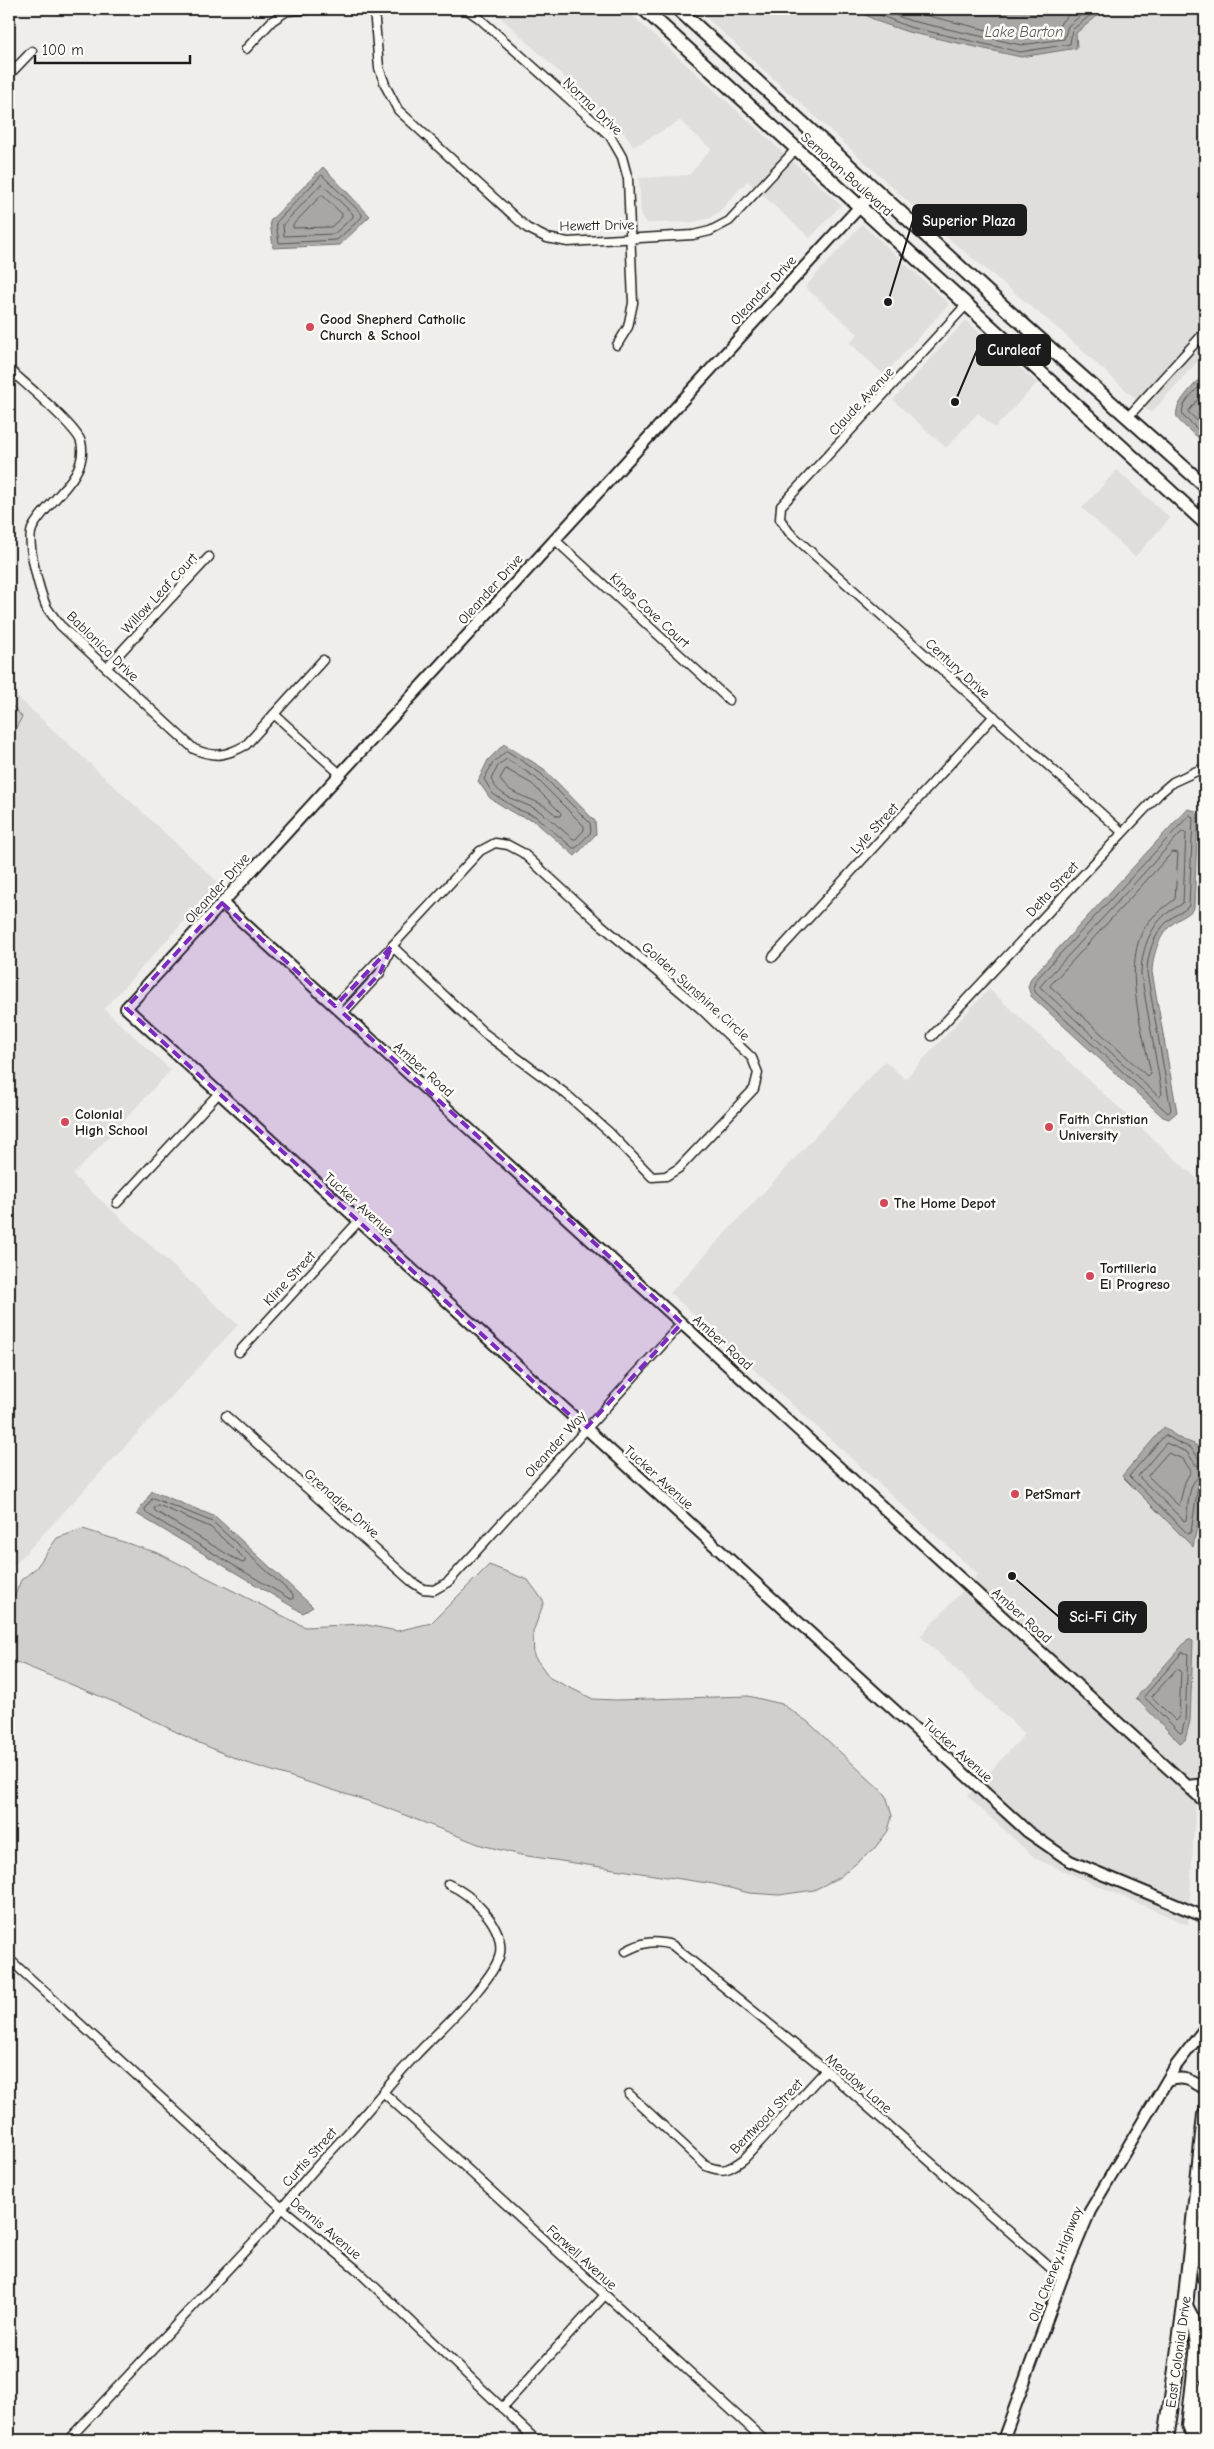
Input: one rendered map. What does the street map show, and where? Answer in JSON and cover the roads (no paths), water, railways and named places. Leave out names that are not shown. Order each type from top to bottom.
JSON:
[{"type":"highway","name":"East Colonial Drive","points":[[1166,2440],[1185,2306],[1205,2115]]},
{"type":"highway","points":[[1197,2197],[1205,2278]]},
{"type":"highway","points":[[1185,2306],[1195,2325],[1198,2345],[1190,2425],[1191,2430],[1197,2437]]},
{"type":"highway","points":[[1197,2437],[1205,2390]]},
{"type":"main road","name":"Semoran Boulevard","points":[[644,9],[1205,524]]},
{"type":"main road","name":"Semoran Boulevard","points":[[678,9],[1205,486]]},
{"type":"street","points":[[246,49],[272,21],[286,11],[319,9]]},
{"type":"street","name":"Hewett Drive","points":[[374,9],[379,68],[398,110],[527,228],[547,238],[568,242],[630,237],[693,235],[710,232],[729,221],[797,148]]},
{"type":"street","name":"Norma Drive","points":[[466,9],[479,18],[610,136],[622,157],[628,179],[633,303],[628,327],[617,345]]},
{"type":"street","points":[[9,74],[32,51]]},
{"type":"street","name":"Oleander Drive","points":[[126,1008],[339,773],[876,190]]},
{"type":"street","name":"Claude Avenue","points":[[780,519],[781,506],[967,304]]},
{"type":"street","points":[[1128,417],[1205,332]]},
{"type":"street","name":"Bablonica Drive","points":[[9,369],[71,428],[81,442],[80,458],[74,477],[32,529],[29,546],[47,607],[60,625],[194,749],[210,756],[232,752],[246,745],[323,660]]},
{"type":"street","name":"Century Drive","points":[[780,519],[789,532],[1122,832]]},
{"type":"street","name":"Kings Cove Court","points":[[554,539],[729,700]]},
{"type":"street","name":"Willow Leaf Court","points":[[107,667],[209,557]]},
{"type":"street","points":[[274,714],[339,773]]},
{"type":"street","name":"Lyle Street","points":[[773,957],[994,716]]},
{"type":"street","name":"Delta Street","points":[[932,1036],[1122,832],[1173,782],[1199,770]]},
{"type":"street","name":"Golden Sunshine Circle","points":[[334,1006],[480,851],[495,843],[508,845],[524,852],[599,923],[701,1010],[752,1058],[758,1073],[754,1089],[679,1168],[666,1176],[652,1177],[602,1125],[566,1094],[484,1033],[392,946]]},
{"type":"street","name":"Amber Road","points":[[222,903],[1205,1802]]},
{"type":"street","name":"Golden Sunshine Circle","points":[[343,1013],[380,973],[392,946]]},
{"type":"street","name":"Tucker Avenue","points":[[126,1008],[358,1222],[1028,1832],[1070,1861],[1205,1918]]},
{"type":"street","points":[[117,1203],[218,1094]]},
{"type":"street","name":"Kline Street","points":[[239,1352],[358,1222]]},
{"type":"street","name":"Oleander Way","points":[[448,1582],[585,1428],[682,1323]]},
{"type":"street","name":"Grenadier Drive","points":[[226,1416],[412,1582],[423,1589],[434,1590],[448,1582]]},
{"type":"street","points":[[1188,1786],[1205,1784]]},
{"type":"street","name":"Curtis Street","points":[[68,2440],[272,2222],[291,2195],[415,2056],[474,1994],[495,1965],[500,1953],[497,1936],[486,1913],[469,1896],[448,1884]]},
{"type":"street","name":"Meadow Lane","points":[[626,1951],[643,1942],[659,1941],[672,1945],[826,2070],[1062,2278]]},
{"type":"street","name":"Dennis Avenue","points":[[9,1959],[282,2208],[356,2269],[536,2440]]},
{"type":"street","name":"Old Cheney Highway","points":[[1003,2440],[1062,2278],[1090,2210],[1175,2067],[1205,2028]]},
{"type":"street","name":"Bentwood Street","points":[[629,2094],[706,2166],[718,2171],[731,2168],[744,2159],[826,2070]]},
{"type":"street","points":[[1167,2081],[1181,2077],[1187,2078],[1205,2089]]},
{"type":"street","name":"Farwell Avenue","points":[[384,2093],[764,2440]]},
{"type":"street","points":[[502,2408],[605,2296]]},
{"type":"water","name":"Lake Barton","points":[[854,9],[1106,9],[1076,33],[1077,48],[1021,57],[908,32],[879,22]]},
{"type":"water","points":[[323,167],[370,216],[340,245],[273,248],[270,221]]},
{"type":"water","points":[[1205,373],[1205,443],[1178,419],[1177,414],[1181,401]]},
{"type":"water","points":[[504,744],[544,769],[595,821],[596,834],[575,856],[533,820],[517,815],[490,798],[478,781],[488,760]]},
{"type":"water","points":[[1189,809],[1195,811],[1198,815],[1194,908],[1169,927],[1161,938],[1155,951],[1152,972],[1177,1112],[1169,1119],[1163,1117],[1031,996],[1028,987],[1031,978],[1185,811]]},
{"type":"water","points":[[1164,1427],[1180,1439],[1197,1446],[1202,1454],[1204,1466],[1203,1494],[1193,1547],[1122,1476]]},
{"type":"water","points":[[152,1491],[216,1517],[313,1607],[303,1613],[137,1514]]},
{"type":"water","points":[[1188,1639],[1193,1641],[1190,1721],[1185,1740],[1180,1743],[1136,1698]]},
{"type":"place","name":"Superior Plaza","points":[[888,302]]},
{"type":"place","name":"Good Shepherd Catholic Church & School","points":[[310,327]]},
{"type":"place","name":"Curaleaf","points":[[955,402]]},
{"type":"place","name":"Colonial High School","points":[[65,1122]]},
{"type":"place","name":"Faith Christian University","points":[[1049,1127]]},
{"type":"place","name":"The Home Depot","points":[[884,1203]]},
{"type":"place","name":"Tortilleria El Progreso","points":[[1090,1276]]},
{"type":"place","name":"PetSmart","points":[[1015,1494]]},
{"type":"place","name":"Sci-Fi City","points":[[1012,1576]]}]
